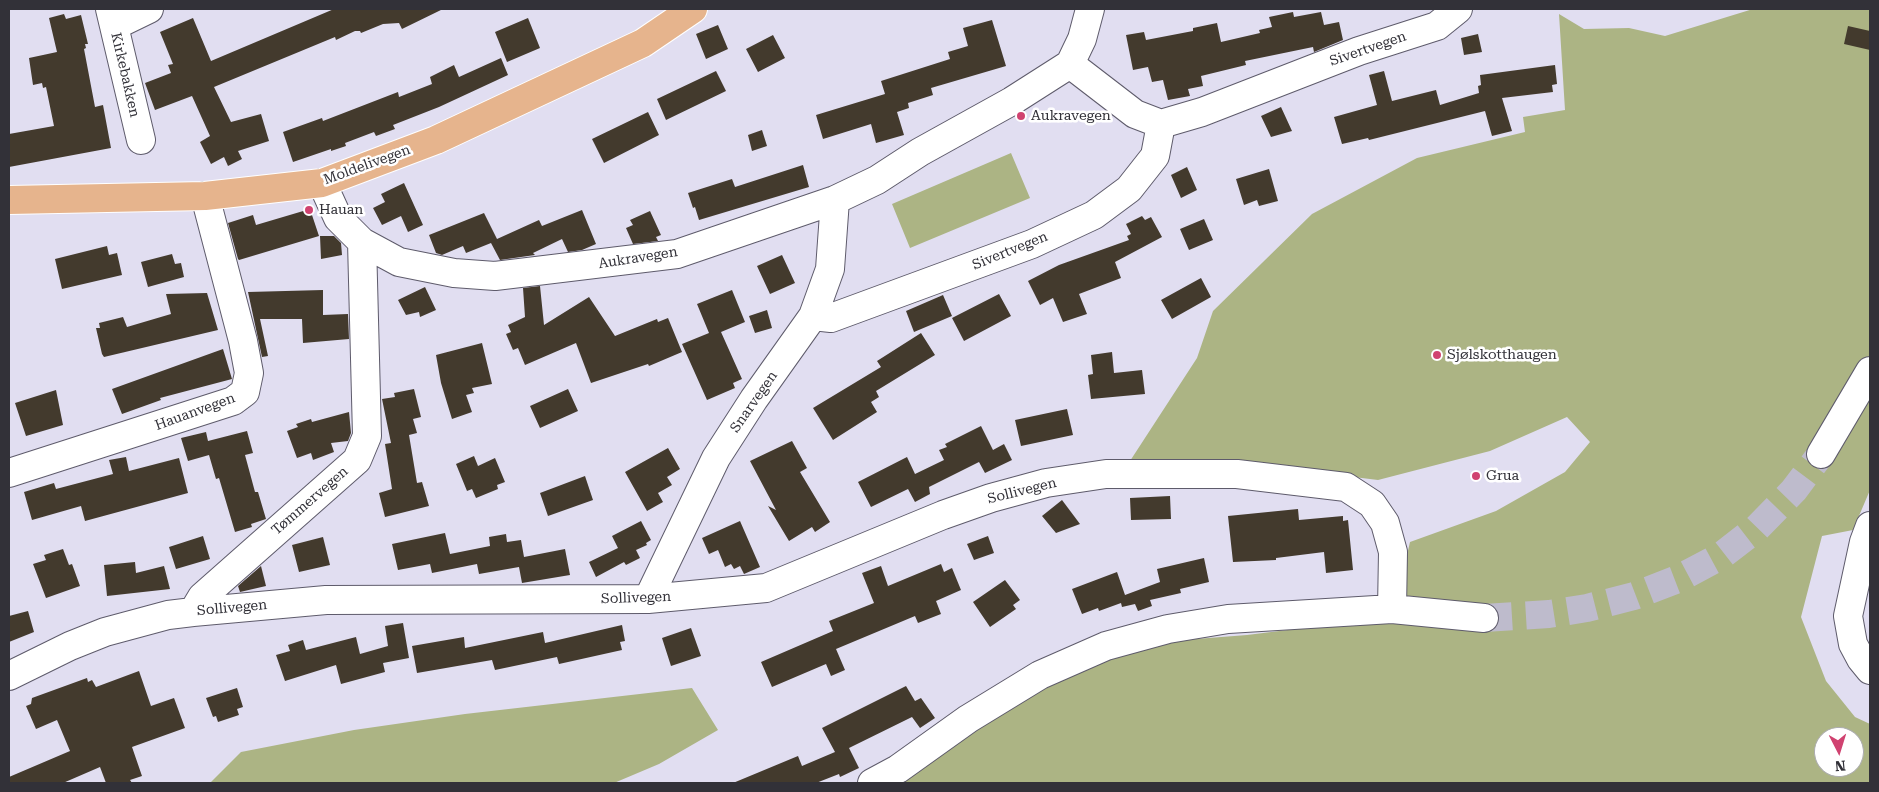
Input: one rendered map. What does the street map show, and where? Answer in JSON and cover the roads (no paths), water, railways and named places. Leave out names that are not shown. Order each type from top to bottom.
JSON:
[{"type":"main road","name":"Moldelivegen","points":[[9,200],[205,196],[322,183],[445,136],[643,43],[693,9]]},
{"type":"street","points":[[112,17],[148,9]]},
{"type":"street","points":[[1090,9],[1082,39],[1070,64],[1135,114],[1161,124]]},
{"type":"street","name":"Sivertvegen","points":[[813,316],[831,318],[1032,244],[1094,215],[1129,189],[1155,156],[1161,124],[1202,112],[1359,51],[1437,26],[1458,9]]},
{"type":"street","name":"Kirkebakken","points":[[112,17],[140,140]]},
{"type":"street","name":"Aukravegen","points":[[322,183],[338,218],[362,242],[399,262],[454,273],[495,276],[678,254],[835,200],[877,180],[927,148],[1012,101],[1070,64]]},
{"type":"street","name":"Hauanvegen","points":[[9,473],[233,401],[244,392],[249,373],[245,349],[205,196]]},
{"type":"street","name":"Snarvegen","points":[[648,599],[716,458],[754,399],[813,316],[830,269],[835,200]]},
{"type":"street","name":"Tømmervegen","points":[[193,612],[202,597],[357,460],[367,436],[362,242]]},
{"type":"street","points":[[1821,454],[1870,371]]},
{"type":"street","name":"Sollivegen","points":[[13,678],[70,646],[105,632],[168,615],[193,612],[326,600],[648,599],[766,588],[943,515],[991,498],[1046,483],[1106,474],[1237,474],[1346,487],[1372,504],[1385,523],[1393,552],[1392,609]]},
{"type":"street","points":[[1870,526],[1864,542],[1848,616],[1853,644],[1860,659],[1870,670]]},
{"type":"street","points":[[872,783],[898,770],[968,719],[1040,675],[1106,646],[1168,629],[1228,620],[1392,609],[1484,618]]},
{"type":"tunnel","points":[[1484,618],[1549,614],[1587,608],[1634,596],[1678,579],[1721,556],[1757,528],[1794,490],[1821,454]]},
{"type":"place","name":"Aukravegen","points":[[1021,116]]},
{"type":"place","name":"Hauan","points":[[309,210]]},
{"type":"place","name":"Sjølskotthaugen","points":[[1437,355]]},
{"type":"place","name":"Grua","points":[[1476,476]]}]
